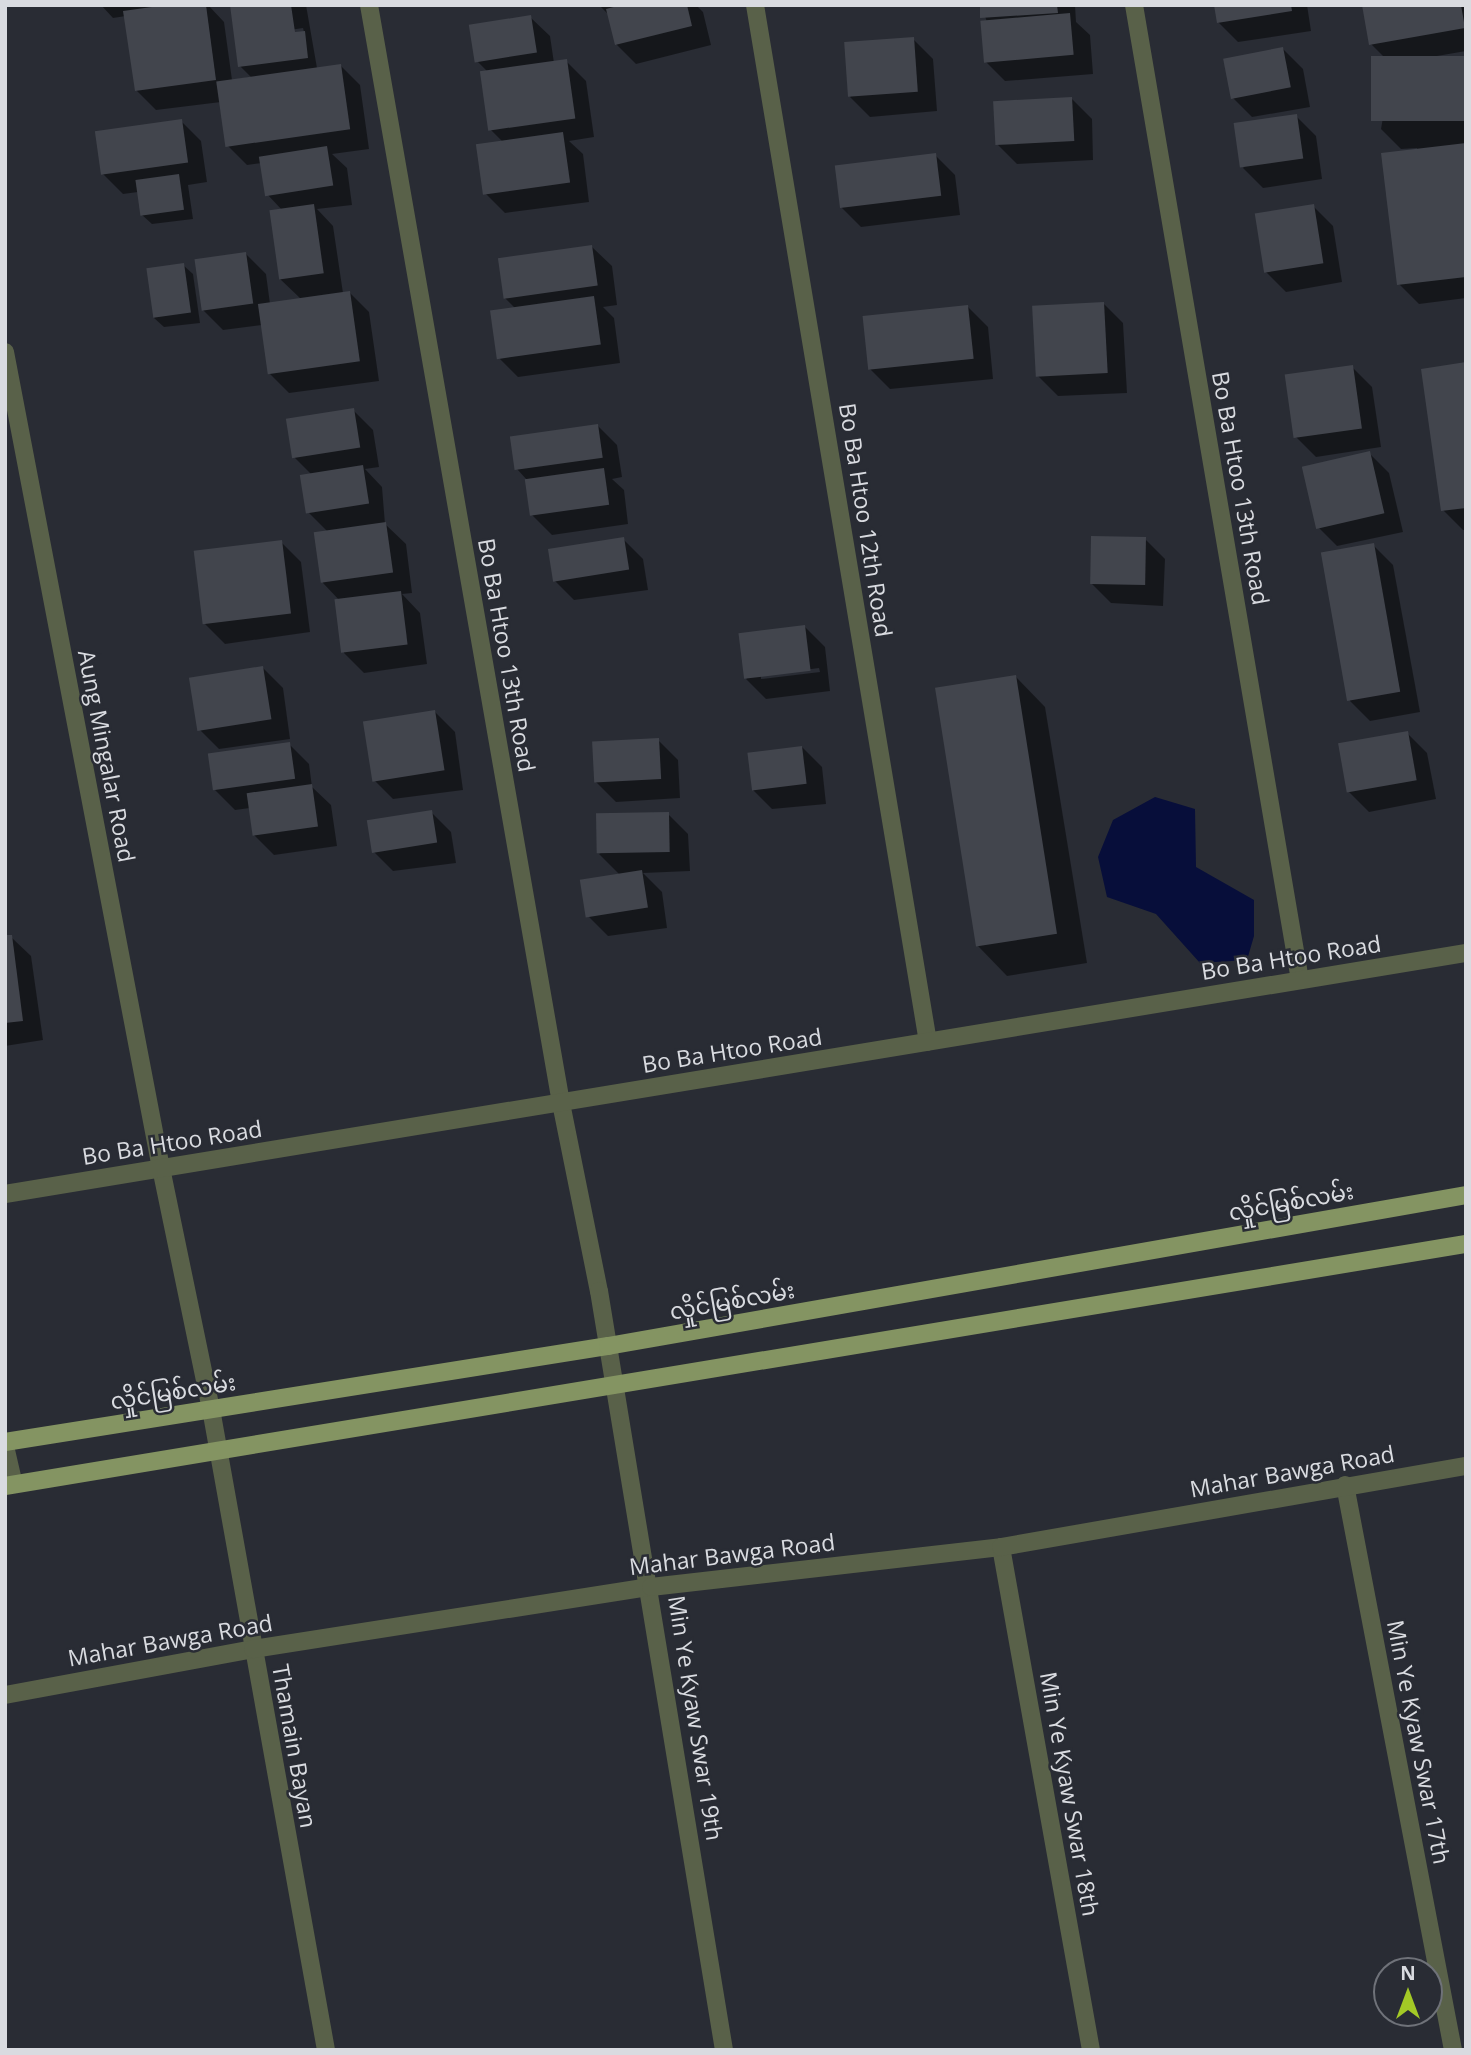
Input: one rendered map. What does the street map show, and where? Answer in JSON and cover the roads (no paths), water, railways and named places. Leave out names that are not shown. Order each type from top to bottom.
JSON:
[{"type":"main road","name":"လှိုင်မြစ်လမ်း","points":[[5,1444],[608,1346],[1466,1195]]},
{"type":"main road","points":[[9,1485],[1466,1244]]},
{"type":"street","name":"Bo Ba Htoo 13th Road","points":[[369,5],[561,1103],[602,1311]]},
{"type":"street","name":"Bo Ba Htoo 12th Road","points":[[755,5],[928,1042]]},
{"type":"street","name":"Bo Ba Htoo 13th Road","points":[[1134,5],[1300,980]]},
{"type":"street","name":"Aung Mingalar Road","points":[[5,352],[161,1168],[211,1409]]},
{"type":"street","name":"Bo Ba Htoo Road","points":[[5,1194],[1466,953]]},
{"type":"street","name":"Min Ye Kyaw Swar 19th","points":[[602,1311],[651,1587],[724,2050]]},
{"type":"street","name":"Thamain Bayan","points":[[211,1409],[326,2050]]},
{"type":"street","points":[[5,1444],[9,1485]]},
{"type":"street","name":"Mahar Bawga Road","points":[[5,1695],[253,1649],[651,1587],[1001,1547],[1466,1466]]},
{"type":"street","name":"Min Ye Kyaw Swar 17th","points":[[1345,1485],[1453,2050]]},
{"type":"street","name":"Min Ye Kyaw Swar 18th","points":[[1001,1547],[1091,2050]]}]
